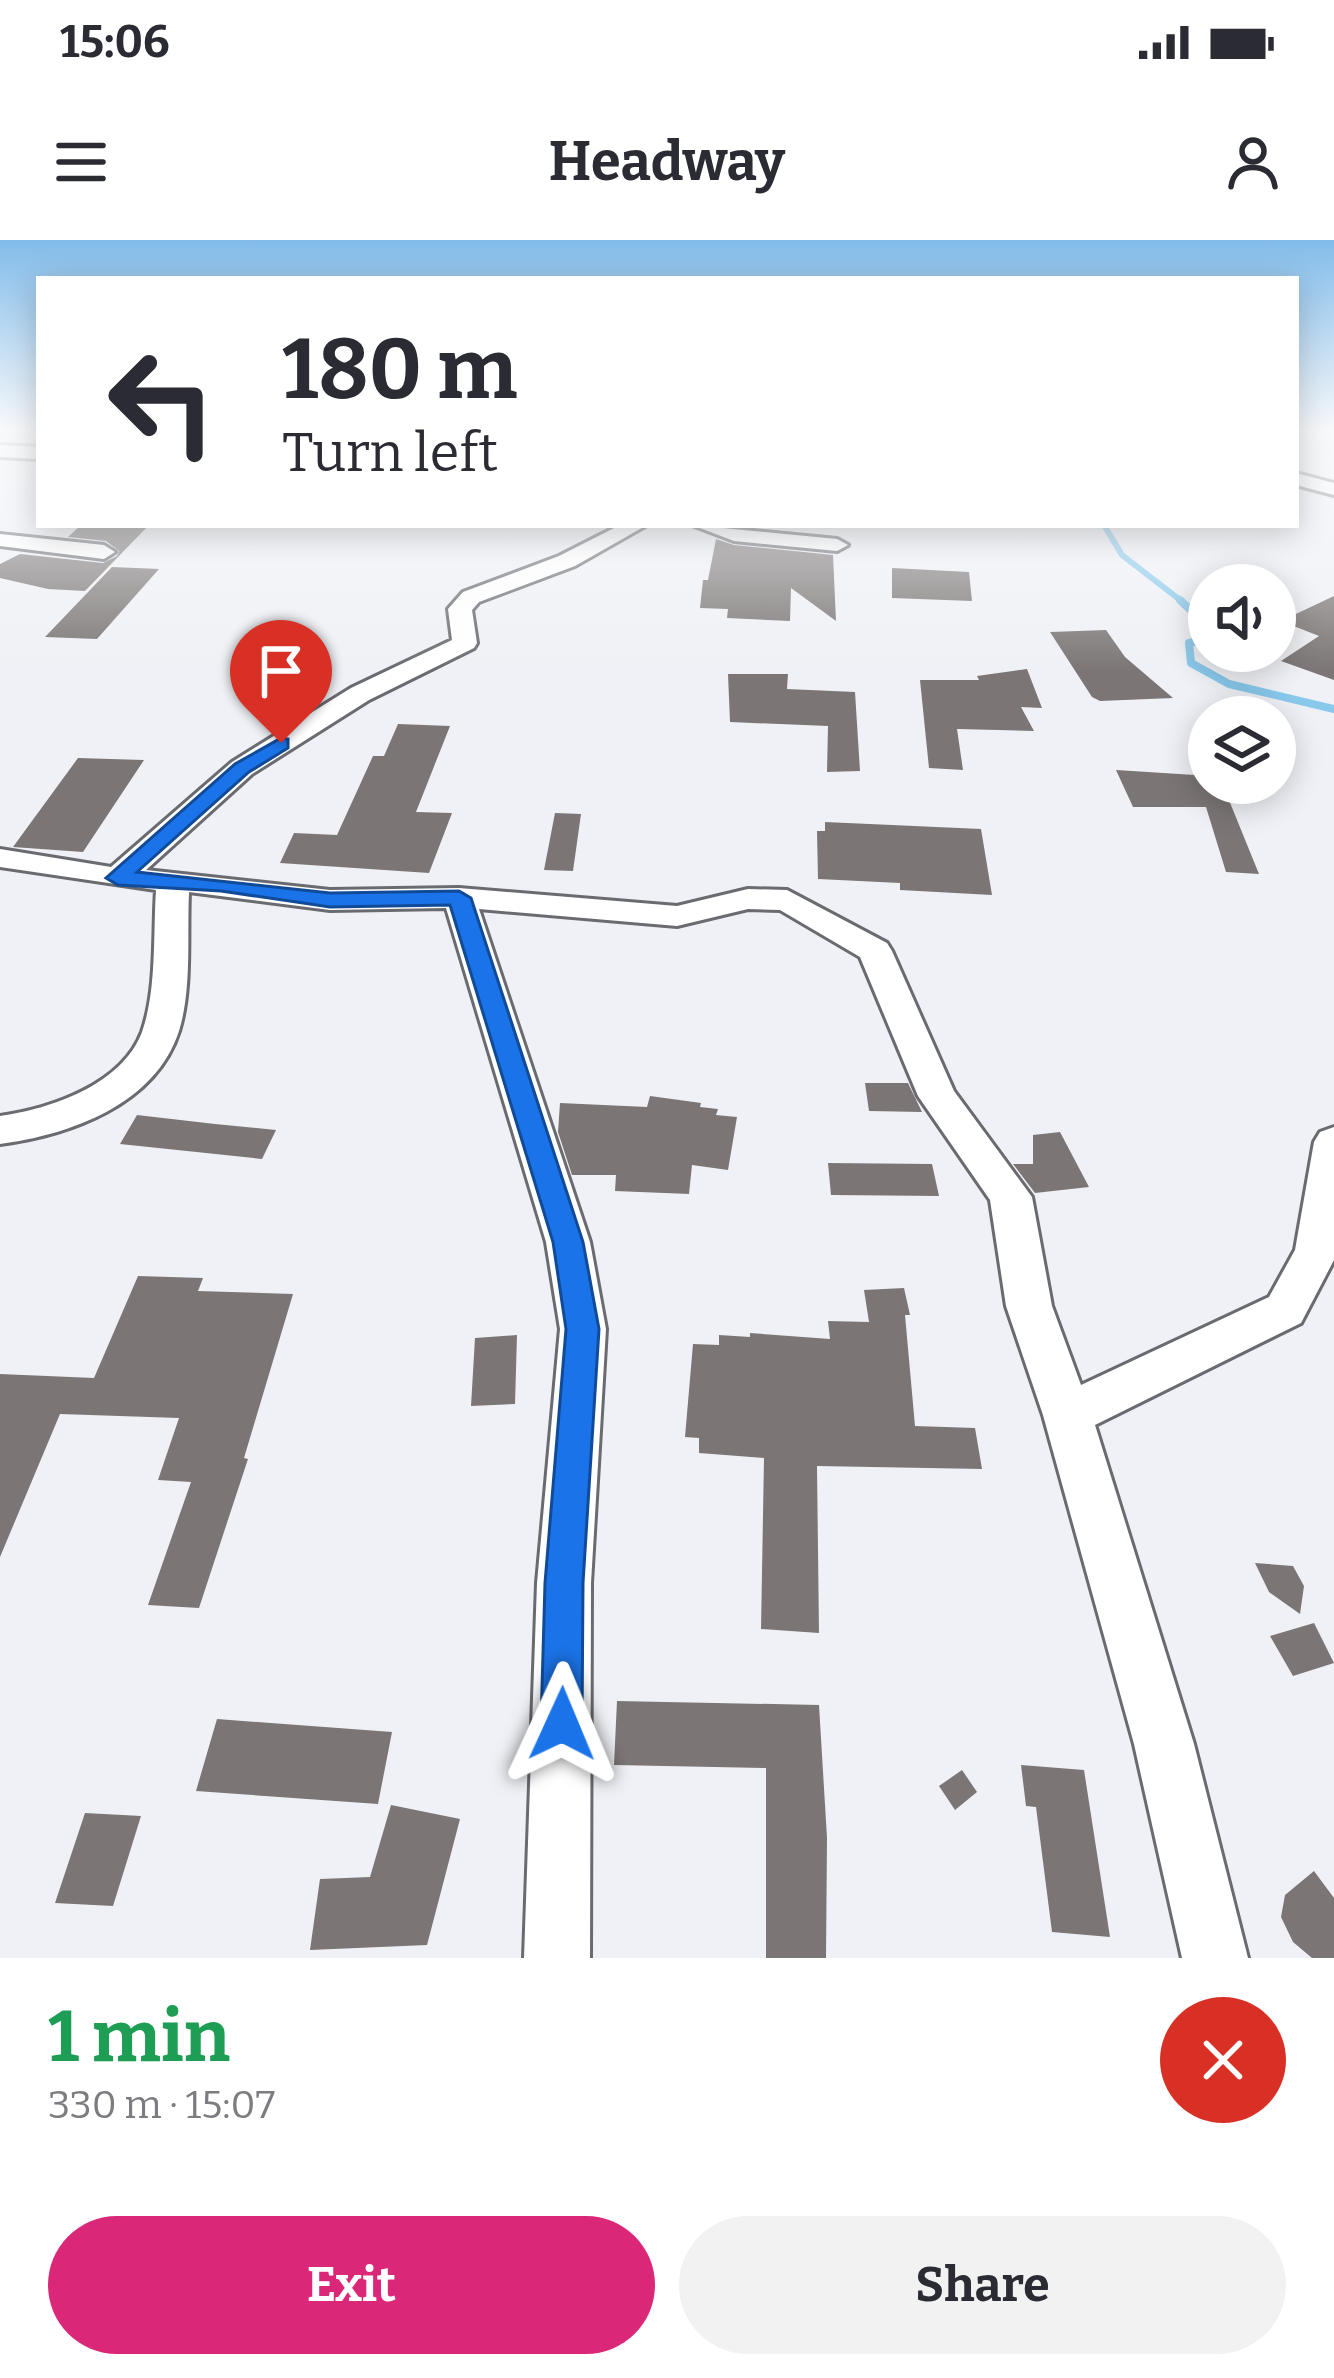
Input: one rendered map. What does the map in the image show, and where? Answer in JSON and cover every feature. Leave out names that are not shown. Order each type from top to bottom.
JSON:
[{"type":"street","points":[[118,878],[242,768],[360,694],[465,643],[460,609],[471,597],[567,561],[630,528]]},
{"type":"street","points":[[712,528],[734,535],[837,544]]},
{"type":"street","points":[[0,540],[104,552]]},
{"type":"street","points":[[0,858],[118,878],[330,900],[459,898],[677,916],[748,899],[787,900],[874,951],[937,1096],[1011,1197],[1029,1306],[1067,1415],[1164,1744],[1215,1958]]},
{"type":"street","points":[[0,1130],[28,1128],[70,1114],[117,1086],[145,1056],[160,1032],[173,882]]},
{"type":"street","points":[[459,898],[568,1242],[583,1329],[564,1583],[556,1958]]},
{"type":"street","points":[[1067,1415],[1285,1310],[1317,1252],[1334,1142]]},
{"type":"building","points":[[78,528],[146,528],[85,591],[48,589],[0,578],[0,564],[20,554],[103,563],[119,551],[106,541],[68,537]]},
{"type":"building","points":[[716,539],[833,555],[836,621],[791,588],[790,621],[727,618],[728,609],[700,608]]},
{"type":"building","points":[[112,567],[159,569],[97,639],[45,637]]},
{"type":"building","points":[[892,568],[969,572],[972,601],[892,598]]},
{"type":"building","points":[[1334,596],[1334,680],[1296,666],[1296,651],[1319,636],[1296,627],[1296,614]]},
{"type":"building","points":[[1106,630],[1125,657],[1173,698],[1100,701],[1092,697],[1050,632]]},
{"type":"building","points":[[1027,669],[1042,708],[1021,707],[1034,731],[957,729],[963,770],[929,768],[920,680],[979,680],[977,676]]},
{"type":"building","points":[[728,674],[788,674],[787,689],[855,692],[860,771],[827,772],[828,726],[730,722]]},
{"type":"building","points":[[398,724],[450,726],[416,812],[452,813],[429,873],[280,863],[294,833],[337,835],[373,756],[384,756]]},
{"type":"building","points":[[78,758],[144,760],[83,852],[13,847]]},
{"type":"building","points":[[1116,770],[1188,775],[1188,804],[1231,804],[1259,874],[1226,872],[1206,807],[1133,807]]},
{"type":"building","points":[[555,813],[581,814],[573,871],[544,870]]},
{"type":"building","points":[[825,822],[981,829],[992,895],[818,879],[817,831],[825,831]]},
{"type":"building","points":[[865,1083],[908,1083],[922,1112],[869,1111]]},
{"type":"building","points":[[650,1096],[701,1103],[700,1107],[718,1109],[716,1115],[737,1117],[728,1170],[692,1165],[689,1194],[615,1191],[616,1175],[572,1175],[558,1132],[560,1103],[647,1107]]},
{"type":"building","points":[[137,1115],[276,1130],[262,1159],[120,1144]]},
{"type":"building","points":[[1060,1132],[1089,1187],[1035,1193],[1013,1164],[1033,1164],[1033,1135]]},
{"type":"building","points":[[828,1163],[932,1164],[939,1196],[831,1195]]},
{"type":"building","points":[[138,1276],[203,1278],[198,1291],[293,1294],[244,1458],[248,1459],[199,1608],[148,1605],[191,1482],[158,1480],[179,1418],[60,1414],[0,1557],[0,1374],[94,1378]]},
{"type":"building","points":[[904,1288],[910,1315],[905,1315],[915,1426],[975,1428],[982,1469],[817,1466],[819,1633],[761,1629],[764,1458],[699,1453],[699,1438],[685,1437],[693,1344],[719,1345],[719,1335],[750,1337],[750,1333],[830,1339],[828,1321],[869,1322],[864,1290]]},
{"type":"building","points":[[517,1335],[515,1404],[471,1406],[475,1338]]},
{"type":"building","points":[[1255,1563],[1293,1566],[1304,1586],[1300,1614],[1269,1592]]},
{"type":"building","points":[[1314,1623],[1334,1663],[1293,1676],[1270,1636]]},
{"type":"building","points":[[617,1701],[819,1705],[827,1838],[826,1958],[766,1958],[766,1768],[614,1765]]},
{"type":"building","points":[[217,1719],[392,1732],[378,1804],[196,1791]]},
{"type":"building","points":[[1021,1765],[1084,1770],[1110,1937],[1052,1932],[1036,1807],[1026,1806]]},
{"type":"building","points":[[962,1770],[977,1792],[955,1810],[939,1786]]},
{"type":"building","points":[[391,1805],[460,1819],[427,1945],[310,1950],[320,1879],[370,1877]]},
{"type":"building","points":[[85,1813],[141,1816],[113,1906],[55,1903]]},
{"type":"building","points":[[1314,1871],[1334,1898],[1334,1958],[1312,1958],[1293,1942],[1281,1917],[1285,1895]]},
{"type":"waterway","points":[[1106,528],[1122,555],[1184,603]]},
{"type":"waterway","points":[[1180,600],[1188,607]]},
{"type":"waterway","points":[[1207,672],[1229,684],[1334,709]]},
{"type":"route","points":[[281,743],[242,768],[118,878],[221,885],[330,900],[459,898],[568,1242],[583,1329],[564,1583],[562,1724]]}]
